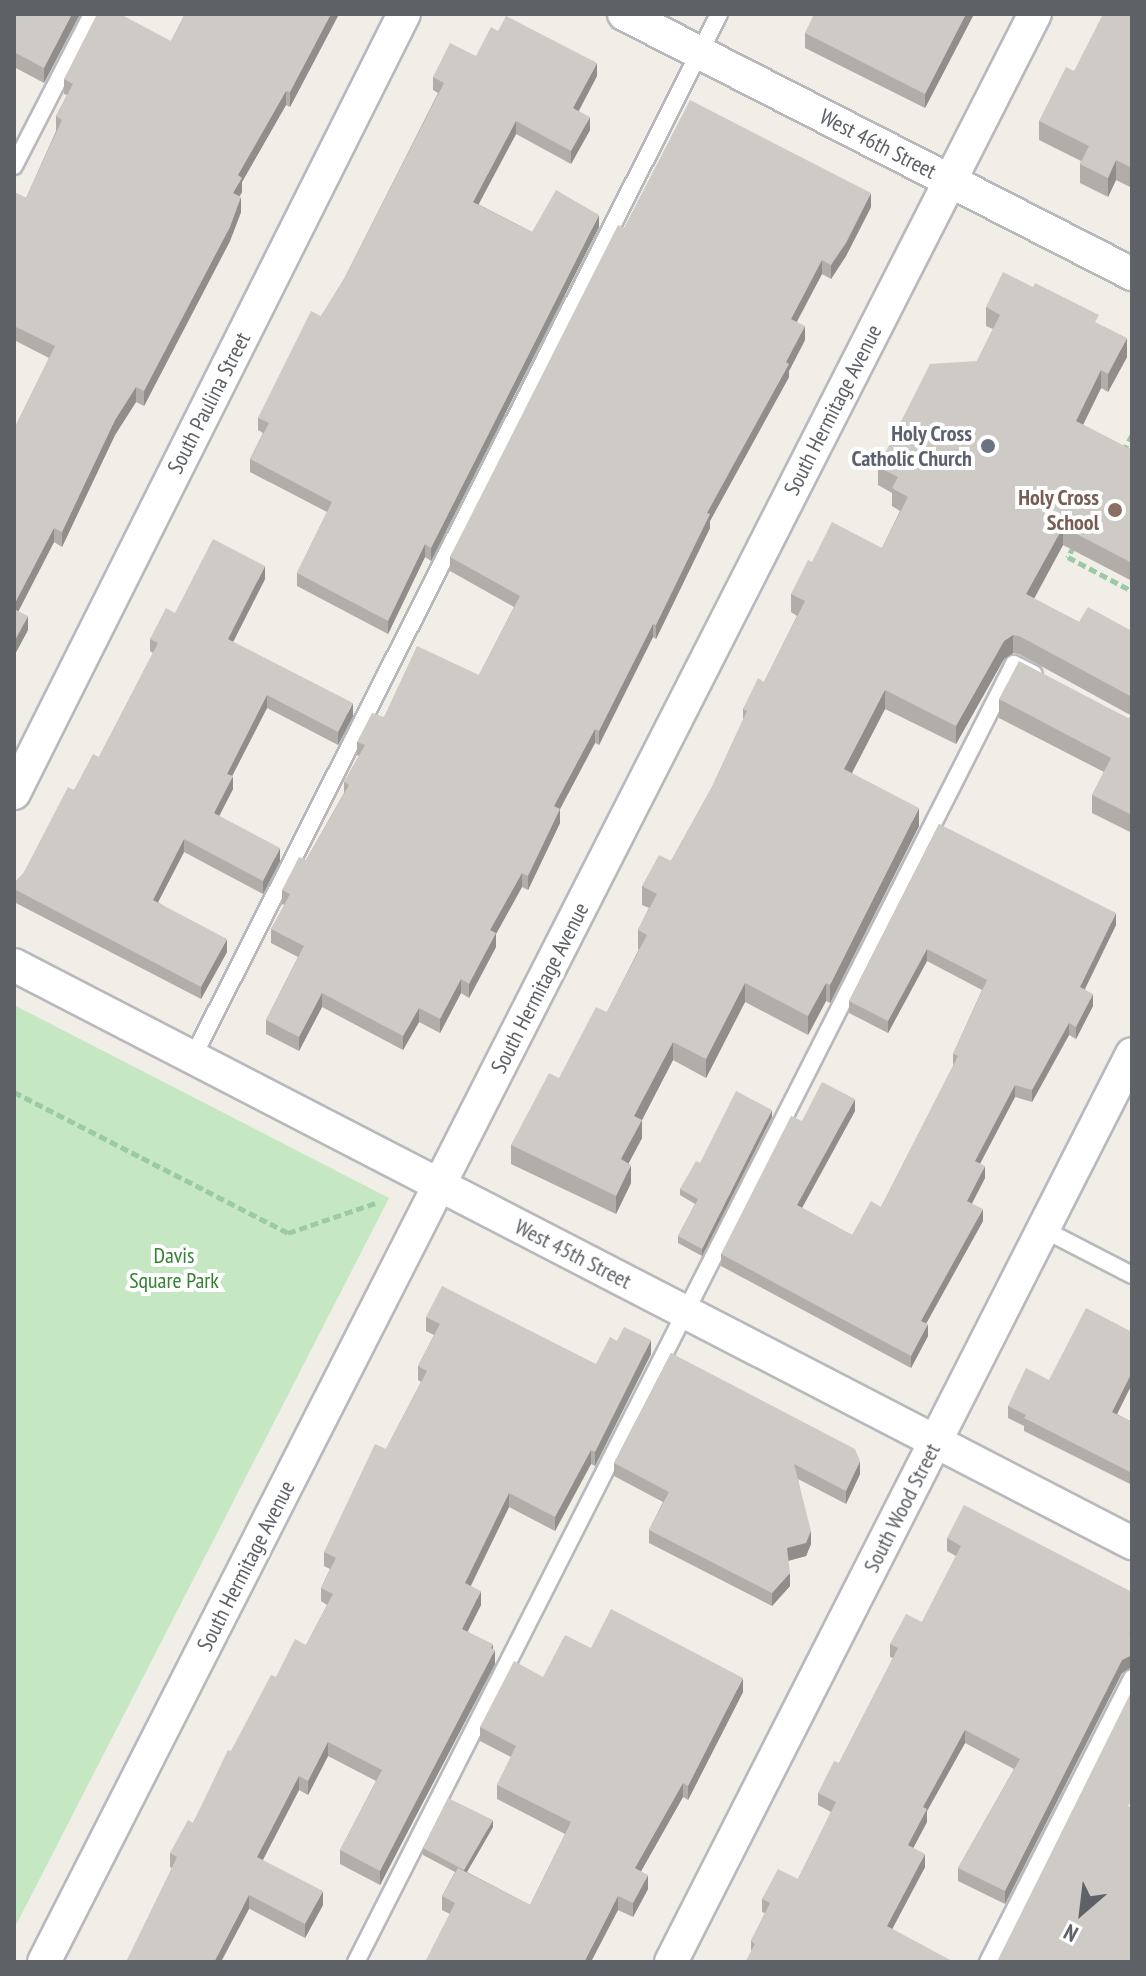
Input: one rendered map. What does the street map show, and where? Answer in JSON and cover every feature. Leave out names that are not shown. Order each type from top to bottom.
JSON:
[{"type":"street","name":"South Paulina Street","points":[[14,793],[404,14]]},
{"type":"street","name":"West 46th Street","points":[[624,14],[1132,274]]},
{"type":"street","name":"South Hermitage Avenue","points":[[44,1962],[1035,14]]},
{"type":"street","name":"West 45th Street","points":[[14,965],[1132,1543]]},
{"type":"street","name":"South Wood Street","points":[[671,1962],[1132,1054]]},
{"type":"lane","points":[[14,166],[92,14]]},
{"type":"lane","points":[[193,1057],[719,14]]},
{"type":"lane","points":[[356,1962],[1014,664],[1053,684]]},
{"type":"lane","points":[[1043,1229],[1132,1275]]},
{"type":"lane","points":[[988,1962],[1132,1678]]},
{"type":"path","points":[[1118,462],[1132,435]]},
{"type":"path","points":[[1075,543],[1068,557],[1132,591]]},
{"type":"path","points":[[14,1092],[288,1233],[378,1202]]},
{"type":"green space","name":"Davis Square Park","points":[[14,1005],[389,1198],[14,1929]]},
{"type":"building","points":[[14,14],[72,14],[44,68],[14,52]]},
{"type":"building","points":[[97,14],[120,14],[171,41],[185,14],[331,14],[290,92],[286,91],[238,175],[242,178],[233,193],[241,197],[230,227],[144,391],[136,387],[115,420],[62,532],[54,528],[14,605],[14,424],[55,346],[14,326],[14,192],[26,198],[62,120],[56,116],[73,84],[64,79]]},
{"type":"building","points":[[814,14],[966,14],[925,94],[805,33]]},
{"type":"building","points":[[1103,14],[1132,14],[1132,168],[1116,160],[1108,178],[1080,164],[1089,146],[1039,121],[1066,67],[1074,71]]},
{"type":"building","points":[[506,16],[597,63],[573,108],[590,117],[571,151],[516,121],[473,202],[532,232],[556,190],[599,215],[431,548],[425,544],[388,621],[297,573],[332,502],[250,459],[269,423],[258,418],[311,311],[321,316],[344,279],[444,83],[433,77],[450,43],[476,56],[491,27],[498,31]]},
{"type":"building","points":[[690,100],[871,193],[846,243],[831,265],[822,260],[791,319],[805,326],[786,362],[789,364],[707,513],[710,514],[656,625],[653,624],[599,731],[595,729],[554,806],[560,809],[528,876],[522,873],[490,930],[496,933],[469,984],[461,979],[440,1019],[419,1008],[403,1036],[322,993],[299,1037],[266,1020],[304,946],[271,929],[290,894],[282,890],[299,857],[306,860],[349,785],[344,782],[365,745],[357,742],[372,713],[384,717],[417,646],[479,675],[520,596],[450,557],[618,225],[624,228]]},
{"type":"building","points":[[1003,272],[1033,287],[1035,283],[1099,315],[1095,322],[1127,338],[1108,374],[1101,370],[1076,421],[1132,450],[1132,563],[1063,527],[1026,594],[1079,622],[1088,607],[1130,630],[1132,626],[1132,697],[1013,635],[1004,641],[956,726],[885,690],[844,769],[919,808],[830,985],[826,983],[808,1016],[745,983],[706,1059],[673,1042],[634,1116],[642,1120],[621,1159],[631,1165],[616,1196],[511,1145],[549,1073],[559,1078],[596,1007],[607,1012],[647,935],[638,930],[657,894],[642,886],[659,855],[671,861],[712,787],[747,711],[743,709],[758,678],[764,682],[805,601],[791,594],[808,560],[812,562],[832,522],[882,548],[908,497],[892,488],[898,477],[878,467],[930,364],[977,361],[1000,315],[986,307]]},
{"type":"building","points":[[213,539],[265,566],[228,639],[353,703],[338,732],[267,695],[227,774],[233,776],[214,813],[280,848],[263,881],[184,839],[153,900],[227,939],[201,987],[14,889],[14,883],[23,874],[68,787],[74,790],[93,754],[99,757],[158,643],[150,639],[166,608],[175,613]]},
{"type":"building","points":[[14,609],[28,616],[14,642]]},
{"type":"building","points":[[1019,661],[1128,718],[1132,717],[1132,815],[1092,795],[1111,758],[999,699]]},
{"type":"building","points":[[939,824],[1116,913],[1080,987],[1093,994],[1076,1027],[1069,1023],[1032,1090],[1015,1085],[975,1161],[985,1166],[967,1201],[983,1209],[921,1321],[928,1324],[911,1356],[721,1254],[791,1116],[802,1121],[822,1082],[855,1099],[797,1205],[852,1235],[871,1201],[881,1207],[958,1056],[953,1054],[987,980],[927,949],[888,1021],[849,1001]]},
{"type":"building","points":[[736,1091],[772,1110],[702,1249],[678,1236],[698,1199],[680,1189],[696,1161],[700,1163]]},
{"type":"building","points":[[442,1286],[596,1364],[610,1337],[617,1341],[624,1327],[651,1340],[595,1452],[591,1450],[555,1517],[509,1493],[465,1583],[481,1591],[462,1629],[493,1644],[491,1648],[495,1650],[380,1871],[340,1850],[382,1770],[328,1742],[308,1781],[299,1776],[257,1857],[323,1891],[305,1924],[249,1895],[214,1962],[126,1962],[177,1857],[170,1853],[188,1820],[193,1823],[228,1750],[231,1751],[271,1675],[276,1677],[295,1639],[306,1645],[333,1594],[321,1588],[336,1558],[324,1552],[375,1444],[386,1449],[427,1371],[418,1366],[440,1324],[426,1317]]},
{"type":"building","points":[[1086,1308],[1132,1332],[1132,1372],[1112,1412],[1132,1422],[1132,1473],[1024,1418],[1026,1415],[1008,1406],[1026,1368],[1049,1380]]},
{"type":"building","points":[[671,1353],[855,1449],[860,1461],[846,1491],[794,1464],[811,1531],[806,1543],[787,1548],[790,1573],[772,1593],[649,1530],[669,1492],[614,1463]]},
{"type":"building","points":[[964,1505],[1132,1592],[1132,1629],[1129,1634],[1132,1636],[1132,1655],[1122,1660],[1005,1891],[958,1868],[1020,1759],[965,1730],[923,1807],[927,1809],[908,1845],[925,1854],[887,1926],[954,1962],[745,1962],[755,1944],[751,1941],[770,1903],[762,1899],[778,1869],[798,1879],[836,1802],[818,1793],[834,1761],[839,1763],[898,1648],[890,1644],[906,1614],[922,1622],[961,1546],[947,1538]]},
{"type":"building","points":[[611,1609],[743,1678],[688,1786],[683,1783],[635,1868],[648,1875],[633,1903],[618,1896],[584,1962],[425,1962],[455,1903],[442,1896],[458,1868],[530,1905],[571,1822],[497,1785],[516,1746],[480,1727],[514,1661],[543,1677],[565,1635],[591,1648]]},
{"type":"building","points":[[1132,1690],[1132,1799],[1128,1806],[1132,1808],[1132,1962],[997,1962]]},
{"type":"building","points":[[448,1798],[493,1820],[464,1870],[423,1848]]},
{"type":"place","name":"Holy Cross Catholic Church","points":[[988,446]]},
{"type":"place","name":"Holy Cross School","points":[[1115,510]]}]
